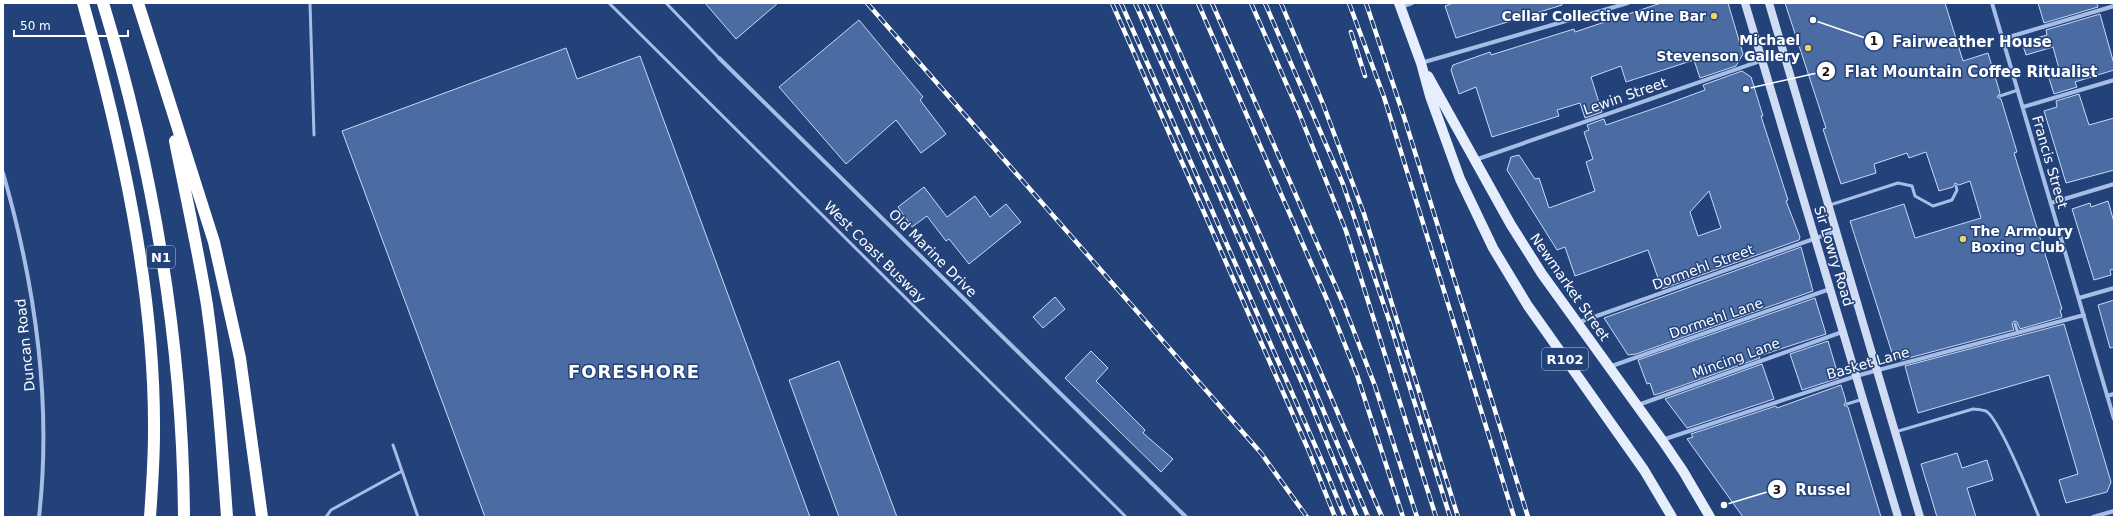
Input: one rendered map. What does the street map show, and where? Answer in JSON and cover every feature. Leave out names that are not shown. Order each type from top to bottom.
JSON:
[{"type":"highway","points":[[83,3],[109,102],[140,265],[152,386],[154,431],[150,517]]},
{"type":"highway","name":"N1","points":[[103,3],[132,112],[160,249],[181,425],[184,517]]},
{"type":"highway","points":[[138,3],[214,242],[240,358],[262,517]]},
{"type":"highway","points":[[164,87],[197,244],[207,306],[218,401],[227,517]]},
{"type":"main road","name":"Sir Lowry Road","points":[[1745,3],[1898,517]]},
{"type":"main road","name":"Sir Lowry Road","points":[[1769,3],[1920,517]]},
{"type":"main road","name":"Newmarket Street","points":[[1399,5],[1421,63],[1430,96],[1460,179],[1493,248],[1528,306],[1644,470],[1672,517]]},
{"type":"main road","name":"Newmarket Street","points":[[1421,63],[1511,225],[1577,323],[1662,440],[1683,471],[1710,517]]},
{"type":"street","points":[[1399,5],[1412,3]]},
{"type":"street","points":[[1421,63],[1628,3]]},
{"type":"street","name":"Francis Street","points":[[1992,3],[2114,419]]},
{"type":"street","points":[[2002,39],[2114,6]]},
{"type":"street","name":"Lewin Street","points":[[1474,160],[1784,53]]},
{"type":"street","name":"Old Marine Drive","points":[[719,58],[1186,517]]},
{"type":"street","points":[[2023,107],[2114,80]]},
{"type":"street","name":"Duncan Road","points":[[3,173],[29,280],[37,333],[43,432],[39,517]]},
{"type":"street","points":[[2051,203],[2114,184]]},
{"type":"street","name":"Dormehl Street","points":[[1577,323],[1836,231]]},
{"type":"street","points":[[2079,298],[2114,288]]},
{"type":"street","name":"Dormehl Lane","points":[[1608,367],[1830,290]]},
{"type":"street","name":"Basket Lane","points":[[1662,440],[1856,376],[2084,315]]},
{"type":"street","name":"Mincing Lane","points":[[1638,405],[1842,332]]},
{"type":"street","points":[[2107,396],[2114,394]]},
{"type":"street","points":[[2093,517],[2114,511]]},
{"type":"lane","points":[[310,3],[314,135]]},
{"type":"lane","name":"West Coast Busway","points":[[609,3],[1126,517]]},
{"type":"lane","name":"Old Marine Drive","points":[[666,3],[719,58]]},
{"type":"lane","points":[[2000,96],[2018,90]]},
{"type":"lane","points":[[1828,206],[1898,183],[1912,186],[1915,196],[1933,206],[1952,200],[1957,190],[1956,186]]},
{"type":"lane","points":[[2015,324],[2018,333]]},
{"type":"lane","points":[[1847,404],[1863,400]]},
{"type":"lane","points":[[1895,432],[1973,409],[1986,411],[1992,417],[2012,454],[2039,517]]},
{"type":"lane","points":[[393,445],[418,517]]},
{"type":"lane","points":[[326,517],[331,510],[402,471]]},
{"type":"building","points":[[705,3],[778,3],[736,39]]},
{"type":"building","points":[[1453,3],[1562,3],[1562,5],[1456,38],[1445,6]]},
{"type":"building","points":[[1661,3],[1728,3],[1743,54],[1736,66],[1700,78],[1694,60],[1626,82],[1621,66],[1591,77],[1602,112],[1585,118],[1580,103],[1557,110],[1559,116],[1492,137],[1476,87],[1459,94],[1451,70],[1453,65],[1490,52],[1491,55],[1574,29],[1575,32]]},
{"type":"building","points":[[1785,3],[1945,3],[1963,61],[1988,53],[2000,93],[1997,97],[2001,99],[2017,152],[2014,153],[2062,309],[2060,310],[2062,317],[2020,329],[2017,322],[2014,321],[2012,324],[2014,330],[1901,360],[1892,353],[1850,221],[1904,204],[1915,238],[1981,218],[1970,181],[1959,185],[1955,183],[1953,187],[1939,191],[1926,152],[1909,158],[1907,153],[1874,164],[1876,173],[1841,184],[1823,129],[1826,128]]},
{"type":"building","points":[[2038,3],[2097,3],[2098,7],[2044,23]]},
{"type":"building","points":[[2100,14],[2114,64],[2114,70],[2075,82],[2077,87],[2054,94],[2048,75],[2060,72],[2053,47],[2026,55],[2022,42],[2047,35],[2046,30]]},
{"type":"building","points":[[859,20],[923,97],[920,100],[946,134],[921,153],[896,120],[846,164],[779,87]]},
{"type":"building","points":[[566,48],[577,79],[640,56],[810,517],[485,517],[342,131]]},
{"type":"building","points":[[1742,71],[1751,77],[1763,116],[1761,116],[1788,200],[1786,201],[1800,237],[1799,240],[1662,289],[1648,250],[1575,276],[1565,247],[1557,250],[1507,170],[1511,157],[1519,155],[1535,179],[1539,178],[1549,208],[1595,191],[1586,162],[1593,159],[1584,132],[1589,130],[1587,125],[1604,119],[1606,125],[1667,104],[1705,90],[1703,85]],"holes":[[[1709,191],[1721,228],[1698,236],[1690,212]]]},
{"type":"building","points":[[2079,94],[2089,125],[2114,118],[2114,170],[2066,183],[2044,111],[2057,107],[2056,101]]},
{"type":"building","points":[[924,187],[947,217],[975,196],[990,217],[1006,204],[1021,222],[969,264],[949,239],[946,241],[927,216],[912,227],[898,207]]},
{"type":"building","points":[[2108,201],[2114,222],[2114,269],[2110,270],[2111,275],[2094,280],[2072,209],[2090,203],[2091,207]]},
{"type":"building","points":[[1801,247],[1813,291],[1636,354],[1628,355],[1604,318]]},
{"type":"building","points":[[1055,297],[1065,309],[1043,328],[1033,317]]},
{"type":"building","points":[[1815,298],[1826,334],[1759,356],[1760,358],[1654,395],[1650,383],[1647,384],[1638,360]]},
{"type":"building","points":[[2114,300],[2114,347],[2110,348],[2098,305]]},
{"type":"building","points":[[2064,324],[2111,482],[2107,492],[2066,503],[2059,480],[2078,474],[2049,375],[1918,413],[1905,366]]},
{"type":"building","points":[[1828,341],[1839,378],[1802,390],[1790,354]]},
{"type":"building","points":[[1091,351],[1108,368],[1096,381],[1145,430],[1143,433],[1173,459],[1161,472],[1065,378]]},
{"type":"building","points":[[839,361],[897,517],[839,517],[789,380]]},
{"type":"building","points":[[1762,364],[1774,399],[1687,428],[1665,399]]},
{"type":"building","points":[[1841,385],[1846,401],[1844,405],[1848,407],[1881,517],[1743,517],[1687,439],[1693,437],[1691,434],[1776,406],[1777,408]]},
{"type":"building","points":[[1957,453],[1962,468],[1987,460],[1993,480],[1967,488],[1976,517],[1937,517],[1921,464]]},
{"type":"railway","points":[[867,3],[1261,453],[1307,517]]},
{"type":"railway","points":[[1112,3],[1308,449],[1335,517]]},
{"type":"railway","points":[[1121,3],[1345,517]]},
{"type":"railway","points":[[1135,3],[1306,392],[1357,517]]},
{"type":"railway","points":[[1145,3],[1308,374],[1368,517]]},
{"type":"railway","points":[[1158,3],[1320,371],[1382,517]]},
{"type":"railway","points":[[1198,3],[1328,302],[1357,375],[1403,517]]},
{"type":"railway","points":[[1212,3],[1343,303],[1375,386],[1417,517]]},
{"type":"railway","points":[[1251,3],[1300,115],[1346,231],[1436,517]]},
{"type":"railway","points":[[1265,3],[1343,184],[1389,320],[1450,517]]},
{"type":"railway","points":[[1281,3],[1323,104],[1364,214],[1458,517]]},
{"type":"railway","points":[[1349,3],[1384,97],[1514,517]]},
{"type":"railway","points":[[1366,3],[1405,120],[1528,517]]},
{"type":"railway","points":[[1351,32],[1365,76]]},
{"type":"place","name":"Cellar Collective Wine Bar","points":[[1714,16]]},
{"type":"place","name":"Fairweather House","points":[[1813,20]]},
{"type":"place","name":"Michael Stevenson Gallery","points":[[1808,48]]},
{"type":"place","name":"Flat Mountain Coffee Ritualist","points":[[1746,89]]},
{"type":"place","name":"The Armoury Boxing Club","points":[[1963,239]]},
{"type":"place","name":"Russel","points":[[1724,505]]},
{"type":"district","name":"FORESHORE","points":[[634,372]]}]
